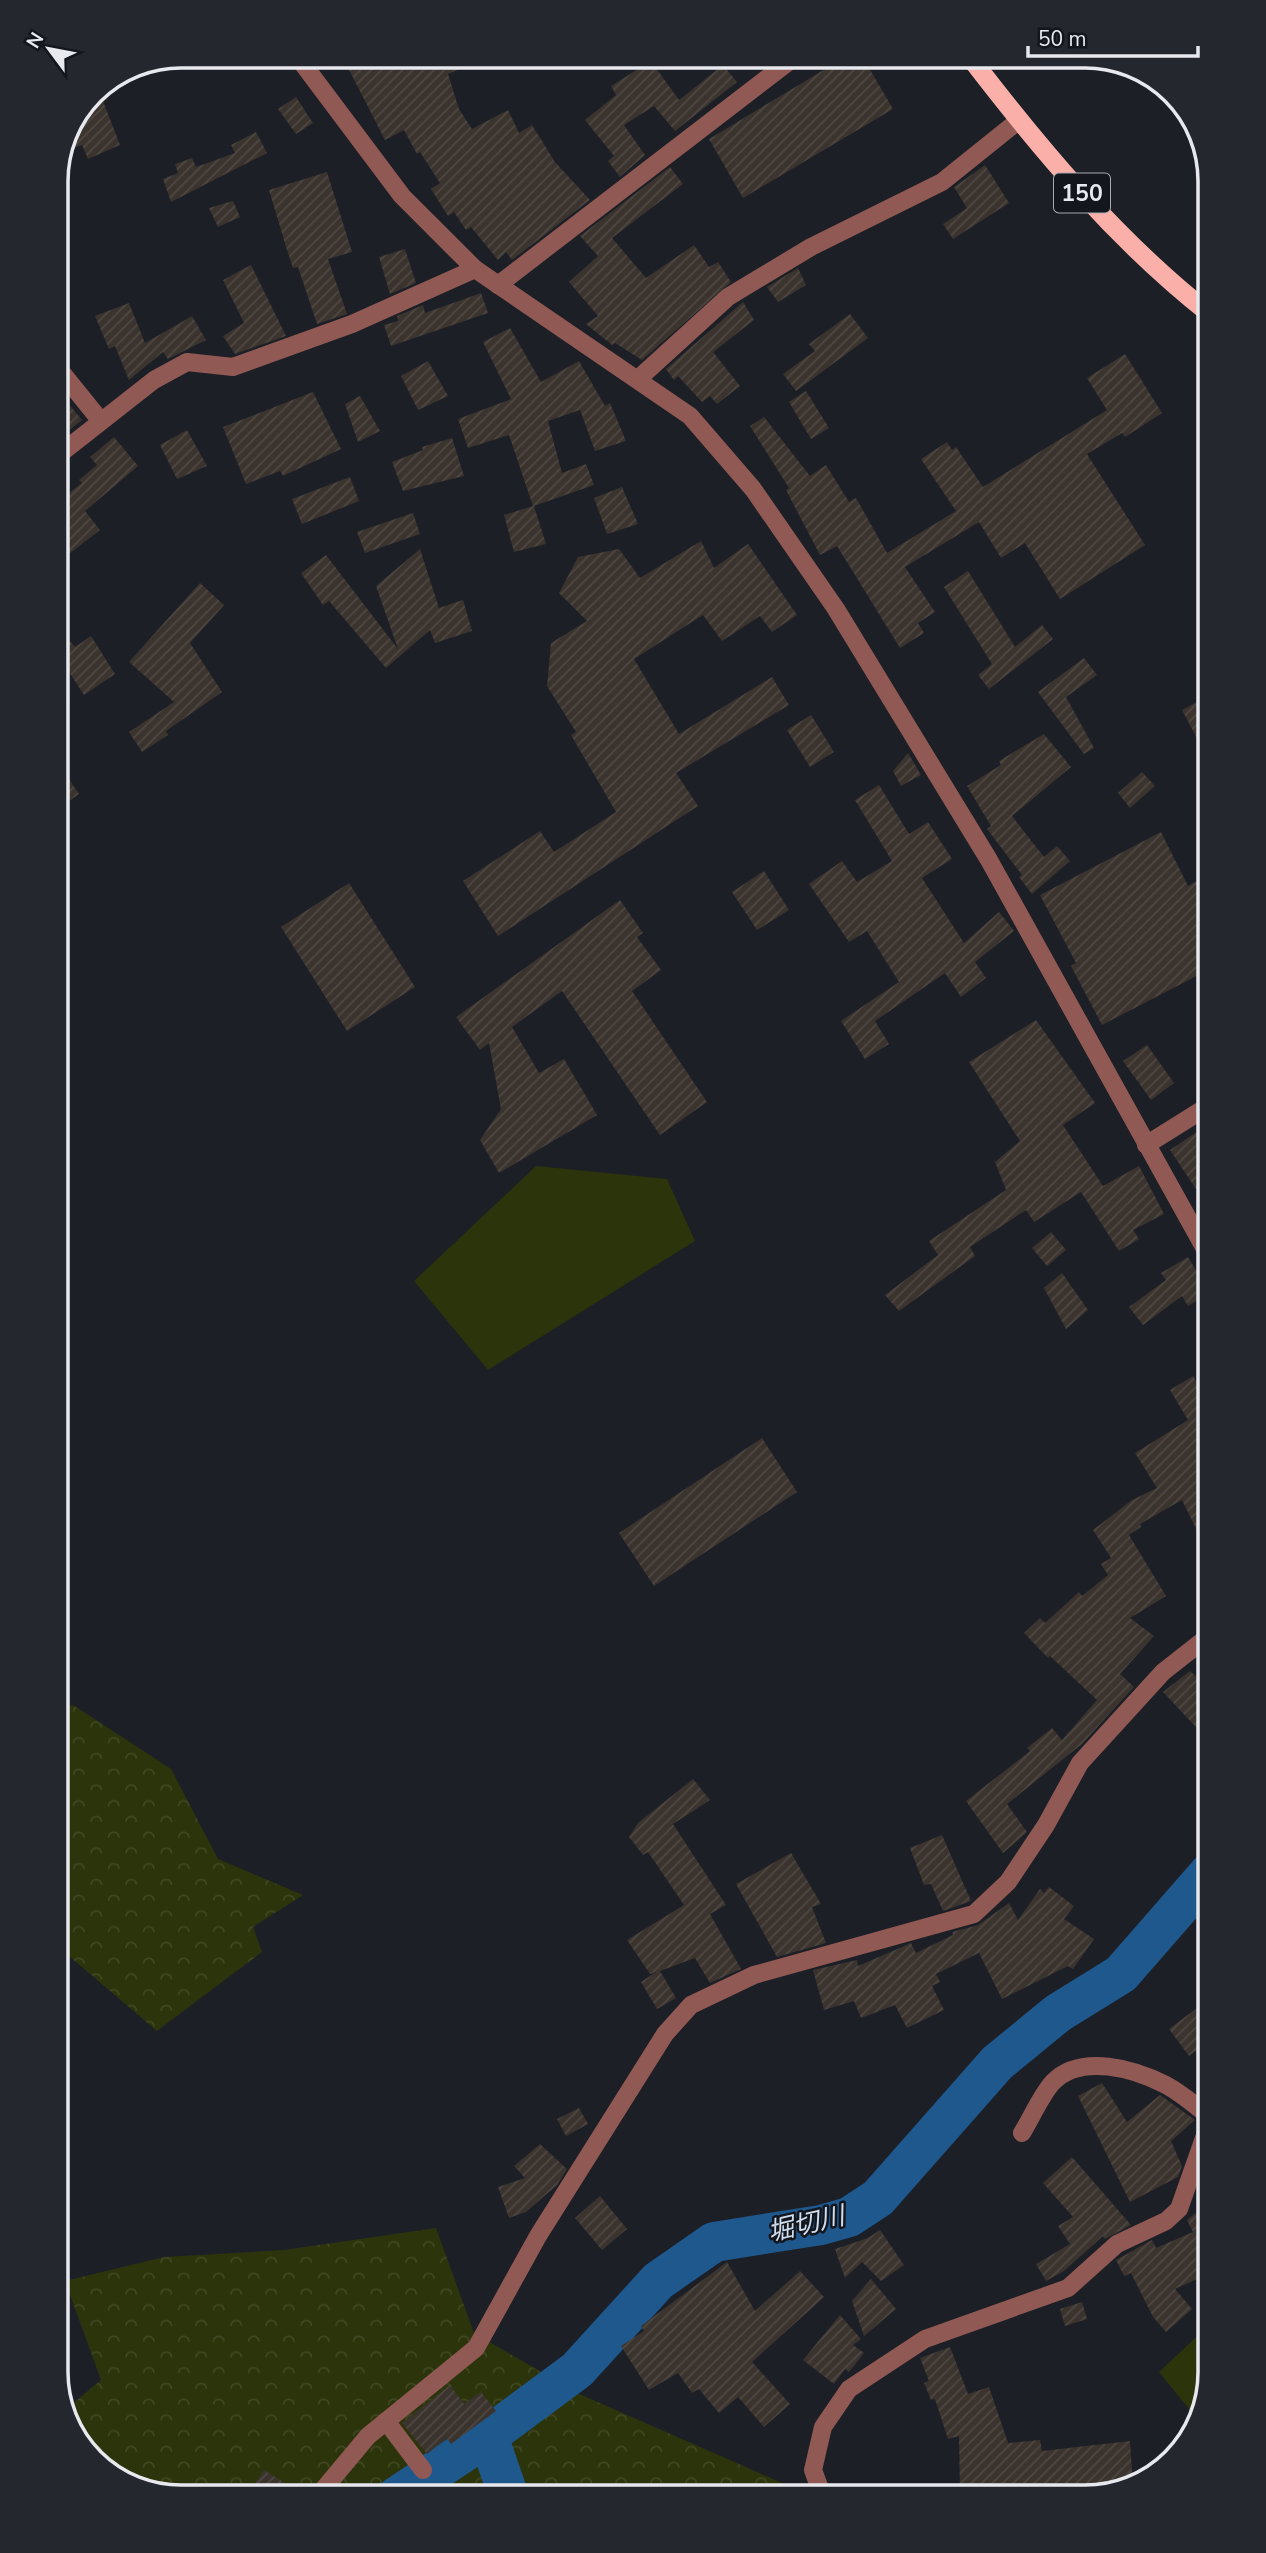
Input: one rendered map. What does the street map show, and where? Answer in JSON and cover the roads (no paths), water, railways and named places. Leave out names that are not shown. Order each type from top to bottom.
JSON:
[{"type":"highway","name":"150","points":[[978,68],[1018,121],[1125,242],[1198,304]]},
{"type":"street","points":[[307,68],[402,196],[475,269],[690,416],[753,489],[794,545],[989,860],[1198,1237]]},
{"type":"street","points":[[498,285],[780,68]]},
{"type":"street","points":[[638,379],[728,297],[811,247],[942,182],[1018,121]]},
{"type":"street","points":[[68,447],[154,380],[187,362],[233,367],[352,324],[475,269]]},
{"type":"street","points":[[68,380],[100,420]]},
{"type":"street","points":[[1146,1145],[1198,1112]]},
{"type":"street","points":[[327,2485],[368,2436],[476,2348],[538,2235],[665,2034],[691,2005],[754,1975],[974,1914],[993,1900],[1008,1882],[1046,1825],[1080,1763],[1163,1672],[1198,1644]]},
{"type":"street","points":[[1022,2133],[1054,2082],[1077,2067],[1092,2065],[1145,2075],[1168,2086],[1198,2110]]},
{"type":"street","points":[[819,2485],[813,2470],[822,2427],[849,2389],[925,2339],[1068,2288],[1117,2244],[1166,2221],[1179,2209],[1198,2154]]},
{"type":"street","points":[[386,2421],[423,2470]]},
{"type":"waterway","name":"堀切川","points":[[414,2485],[488,2436],[577,2370],[658,2281],[714,2242],[821,2225],[849,2217],[878,2198],[997,2063],[1058,2013],[1121,1974],[1198,1886]]},
{"type":"waterway","points":[[488,2436],[505,2485]]}]
